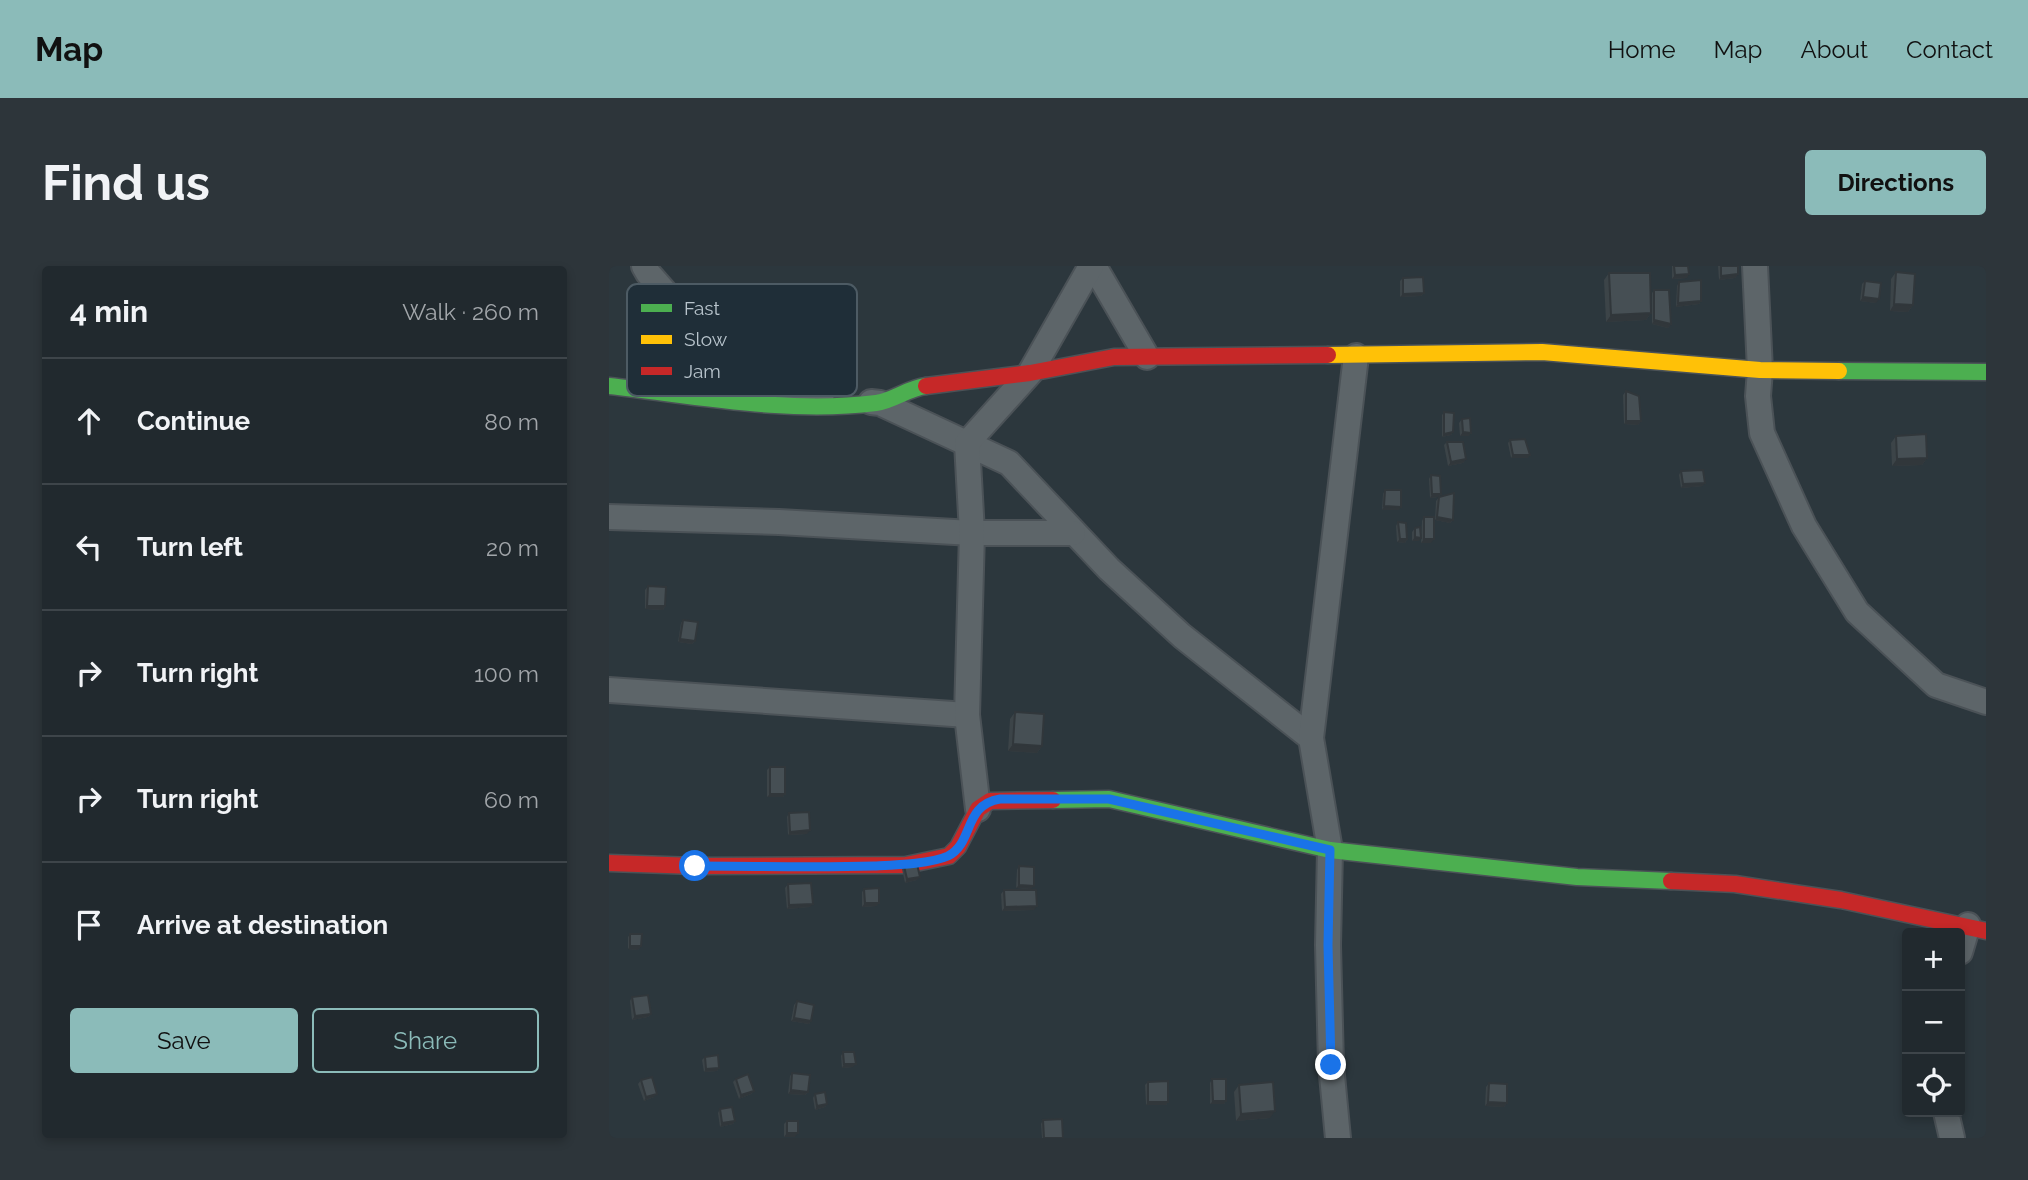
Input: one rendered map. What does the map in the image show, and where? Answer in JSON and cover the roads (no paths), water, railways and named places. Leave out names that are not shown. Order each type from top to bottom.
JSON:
[{"type":"street","points":[[644,266],[659,284]]},
{"type":"street","points":[[978,809],[967,715],[972,533],[967,443],[1030,373],[1092,266],[1147,357]]},
{"type":"street","points":[[1755,266],[1760,370],[1758,396],[1762,433],[1804,526],[1857,612],[1935,685],[1986,702]]},
{"type":"street","points":[[693,396],[786,407],[880,403],[915,387],[1030,373],[1114,358],[1147,357],[1542,352],[1760,370],[1986,372]]},
{"type":"street","points":[[1338,1138],[1331,1065],[1329,996],[1330,850],[1311,738],[1356,356]]},
{"type":"street","points":[[609,386],[627,388]]},
{"type":"street","points":[[834,396],[880,403],[1009,463],[1073,533],[1182,636],[1311,738]]},
{"type":"street","points":[[609,517],[779,522],[972,533],[1073,533]]},
{"type":"street","points":[[609,690],[967,715]]},
{"type":"street","points":[[609,863],[695,866],[906,865],[949,856],[958,847],[978,809],[990,801],[1109,799],[1330,850],[1577,877],[1735,884],[1841,900],[1977,928],[1965,945]]},
{"type":"street","points":[[1947,1117],[1952,1138]]}]
